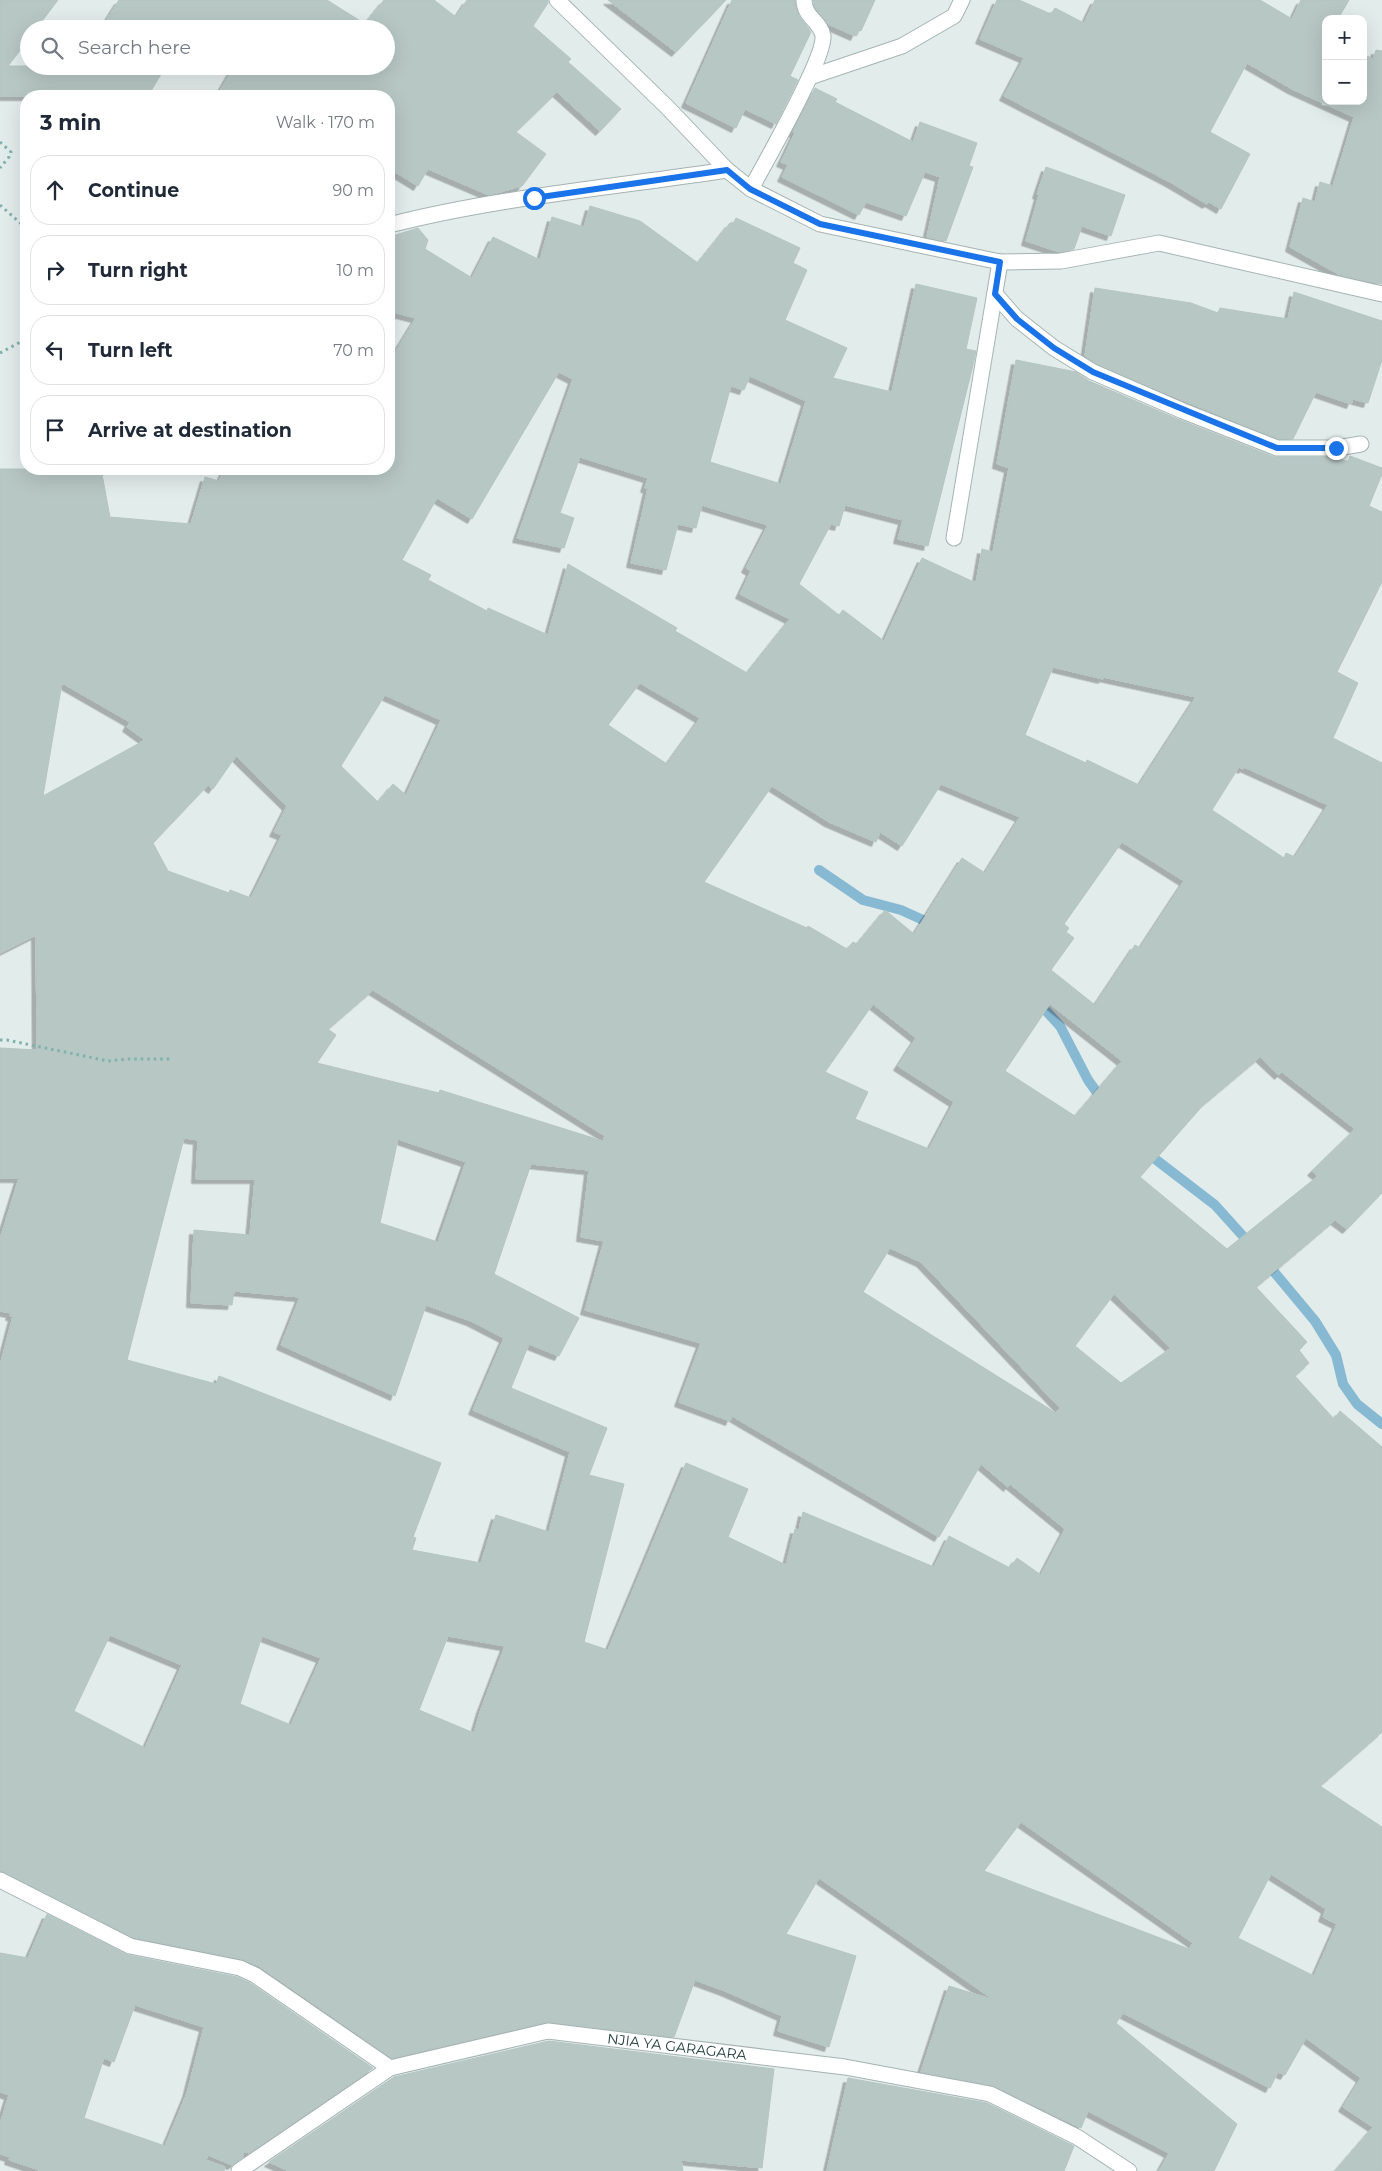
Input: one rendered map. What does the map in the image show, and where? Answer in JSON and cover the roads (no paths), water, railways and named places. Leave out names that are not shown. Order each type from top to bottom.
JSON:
[{"type":"street","points":[[558,0],[668,108],[727,170],[750,189],[820,224],[1000,262],[1060,261],[1159,243],[1382,294]]},
{"type":"street","points":[[750,189],[810,76],[820,53],[823,36],[814,20],[806,12],[804,0]]},
{"type":"street","points":[[810,76],[902,46],[954,16],[962,0]]},
{"type":"street","points":[[395,223],[419,217],[534,198],[727,170]]},
{"type":"street","points":[[954,538],[1000,262]]},
{"type":"street","points":[[995,294],[1017,319],[1054,348],[1093,372],[1183,410],[1277,448],[1336,448],[1361,444]]},
{"type":"street","points":[[0,1880],[130,1946],[240,1968],[255,1975],[390,2068]]},
{"type":"street","name":"NJIA YA GARAGARA","points":[[239,2171],[390,2068],[548,2031],[846,2067],[990,2094],[1077,2136],[1129,2171]]},
{"type":"waterway","points":[[819,870],[863,900],[901,910],[934,925]]},
{"type":"waterway","points":[[1037,1001],[1060,1026],[1088,1080],[1103,1101]]},
{"type":"waterway","points":[[1146,1152],[1215,1205],[1251,1245]]},
{"type":"waterway","points":[[1265,1261],[1315,1321],[1336,1355],[1343,1384],[1357,1404],[1382,1424]]}]
